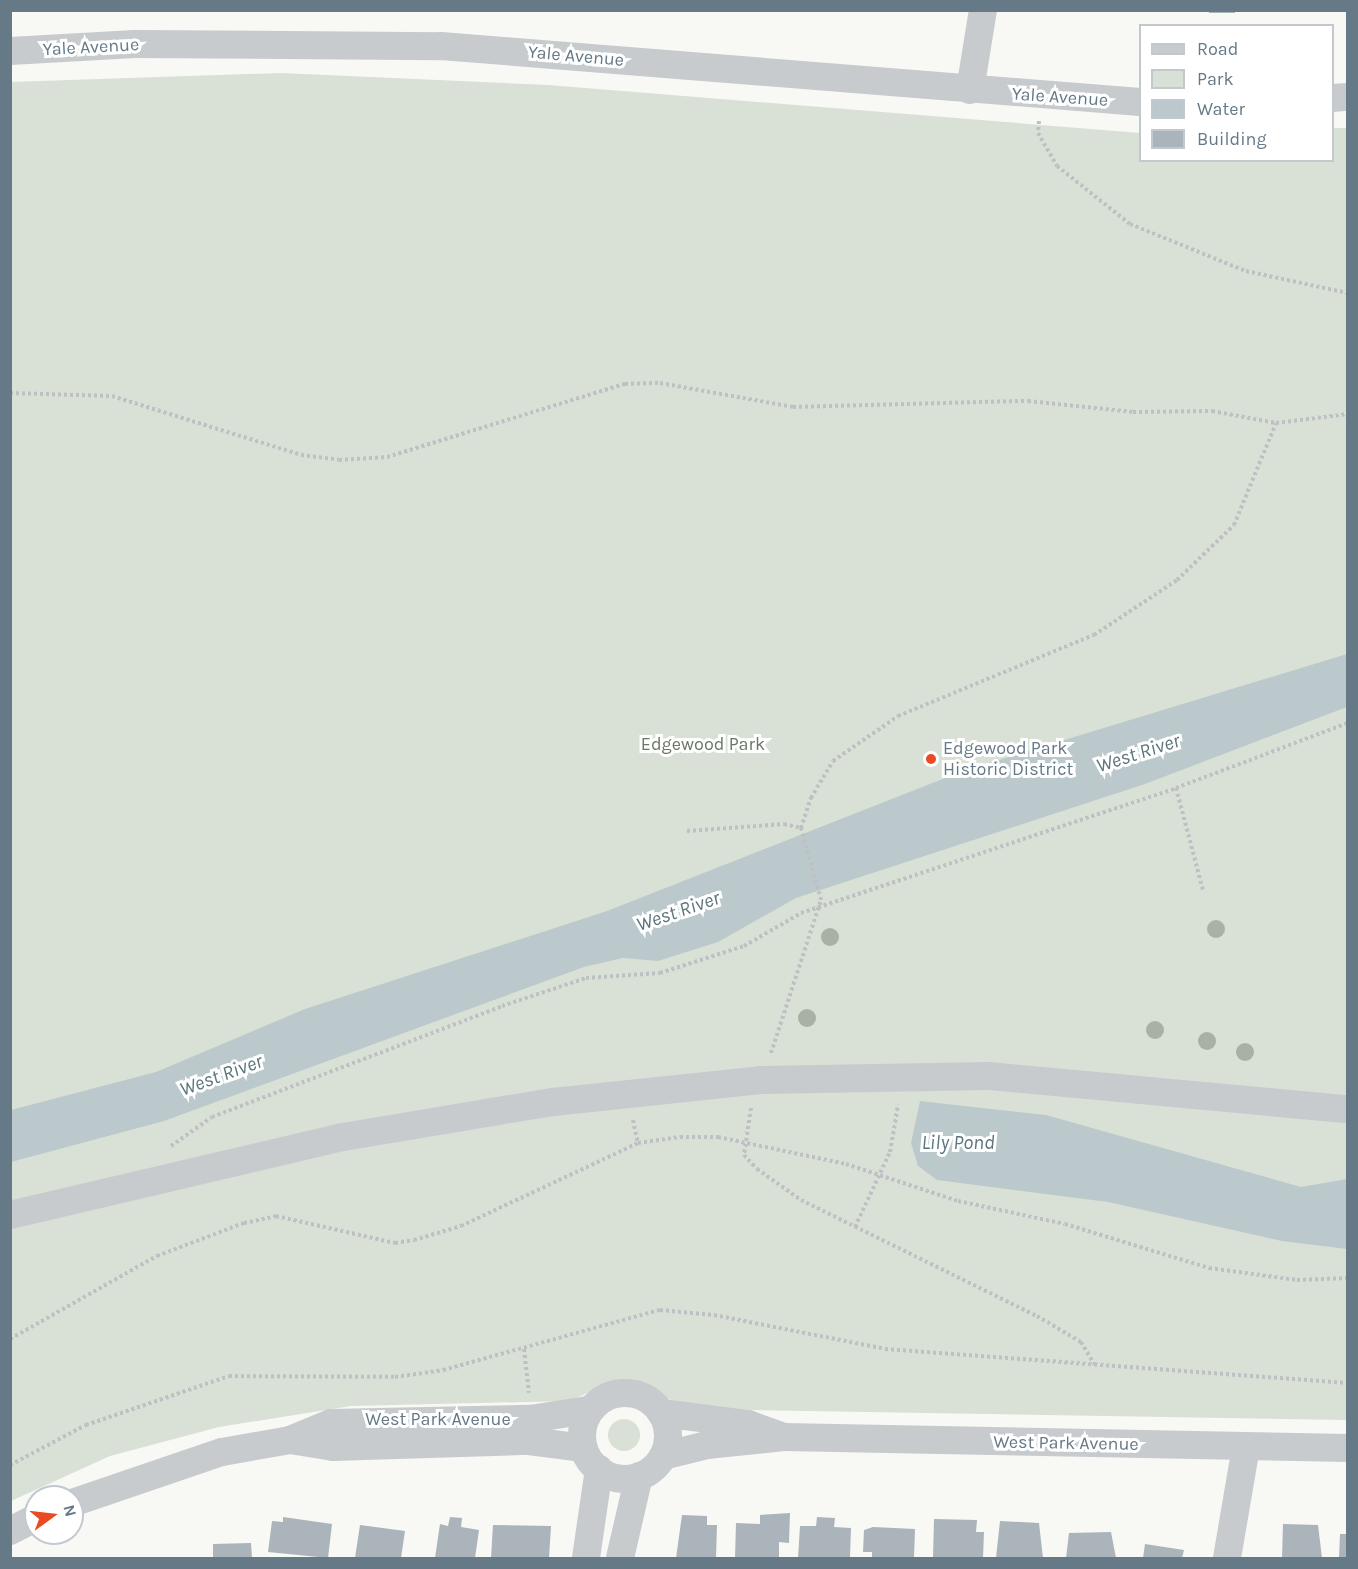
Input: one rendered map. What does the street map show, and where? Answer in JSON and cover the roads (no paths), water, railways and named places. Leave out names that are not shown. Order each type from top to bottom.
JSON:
[{"type":"street","points":[[970,90],[983,10]]},
{"type":"street","name":"Yale Avenue","points":[[10,51],[147,44],[441,46],[1041,97],[1139,102]]},
{"type":"street","points":[[10,1215],[156,1179],[460,1117],[761,1080],[899,1075],[1074,1080],[1347,1109]]},
{"type":"street","points":[[586,1558],[591,1459],[582,1427],[589,1410],[614,1393],[629,1392],[644,1397],[661,1413],[668,1437],[663,1456],[639,1476],[617,1479],[591,1459]]},
{"type":"street","name":"West Park Avenue","points":[[84,1499],[222,1452],[291,1440],[331,1423],[359,1419],[530,1419],[589,1410]]},
{"type":"street","name":"West Park Avenue","points":[[661,1413],[748,1424],[784,1437]]},
{"type":"street","name":"West Park Avenue","points":[[663,1456],[707,1444],[784,1437],[1347,1448]]},
{"type":"street","name":"West Park Avenue","points":[[291,1440],[333,1447],[530,1441],[591,1459]]},
{"type":"street","points":[[1227,1558],[1246,1447]]},
{"type":"street","points":[[620,1558],[639,1476]]},
{"type":"street","points":[[10,1531],[24,1524]]},
{"type":"water","name":"West River","points":[[1347,654],[1347,707],[1145,784],[796,898],[718,942],[658,961],[623,958],[584,967],[164,1121],[11,1162],[11,1110],[156,1072],[305,1009],[607,911],[963,771]]},
{"type":"water","name":"Lily Pond","points":[[920,1101],[1046,1115],[1301,1187],[1347,1179],[1347,1249],[1282,1241],[1108,1202],[937,1180],[918,1166],[911,1143]]},
{"type":"place","name":"Edgewood Park Historic District","points":[[931,759]]},
{"type":"park label","name":"Edgewood Park","points":[[703,744]]}]
